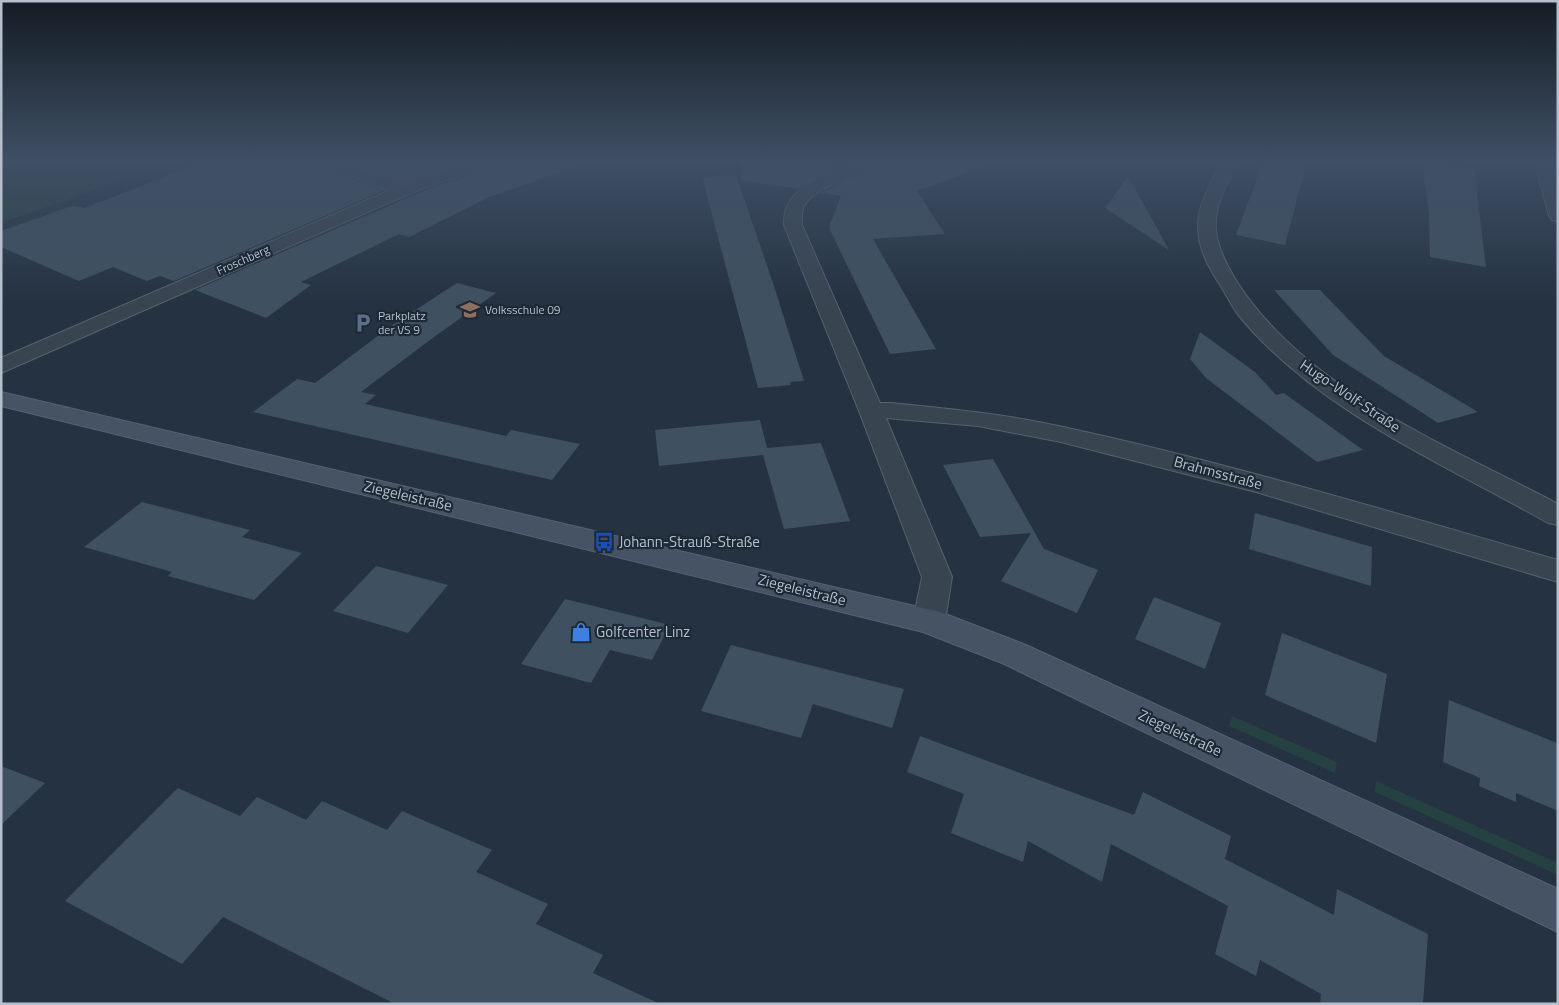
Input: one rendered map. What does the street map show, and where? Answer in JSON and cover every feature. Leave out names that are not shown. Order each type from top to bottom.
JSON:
[{"type":"street","name":"Froschberg","points":[[1,366],[361,209]]},
{"type":"street","points":[[794,209],[792,213],[793,225],[800,246],[871,411],[936,578],[929,621]]},
{"type":"street","name":"Hugo-Wolf-Straße","points":[[1209,209],[1207,236],[1211,250],[1226,282],[1238,300],[1274,341],[1316,376],[1376,417],[1457,464],[1558,516]]},
{"type":"street","name":"Ziegeleistraße","points":[[1,399],[929,621],[1014,654],[1558,911]]},
{"type":"street","name":"Brahmsstraße","points":[[871,411],[891,410],[978,419],[1062,434],[1263,485],[1558,571]]},
{"type":"green space","points":[[1,209],[41,209],[1,223]]},
{"type":"green space","points":[[1232,716],[1337,762],[1335,773],[1229,726]]},
{"type":"green space","points":[[1376,781],[1558,863],[1558,875],[1375,792]]},
{"type":"building","points":[[64,209],[341,209],[174,281],[160,276],[147,281],[113,267],[79,281],[1,247],[1,231]]},
{"type":"building","points":[[382,209],[465,209],[409,237],[399,234],[301,282],[311,285],[266,318],[195,290]]},
{"type":"building","points":[[710,209],[748,209],[804,381],[790,382],[791,385],[758,388]]},
{"type":"building","points":[[836,209],[929,209],[945,234],[873,239],[936,349],[890,354],[830,230],[830,224]]},
{"type":"building","points":[[1106,209],[1146,209],[1169,250]]},
{"type":"building","points":[[1246,209],[1295,209],[1285,245],[1236,235]]},
{"type":"building","points":[[1428,209],[1479,209],[1486,267],[1430,257]]},
{"type":"building","points":[[457,283],[496,293],[361,392],[376,395],[365,404],[506,436],[511,430],[580,444],[552,480],[253,412],[297,379],[315,383],[391,326]]},
{"type":"building","points":[[1274,290],[1320,290],[1384,356],[1478,412],[1438,423],[1333,355]]},
{"type":"building","points":[[1200,332],[1255,372],[1276,395],[1284,393],[1363,450],[1317,462],[1314,460],[1206,378],[1190,359]]},
{"type":"building","points":[[760,420],[767,448],[821,443],[850,521],[784,529],[763,455],[659,466],[655,430]]},
{"type":"building","points":[[993,459],[1044,549],[1098,570],[1077,613],[1001,581],[1031,533],[980,537],[943,465]]},
{"type":"building","points":[[142,502],[250,530],[242,537],[302,553],[254,600],[168,576],[172,572],[84,547]]},
{"type":"building","points":[[1255,513],[1372,547],[1371,586],[1249,549]]},
{"type":"building","points":[[376,566],[448,585],[408,633],[333,611]]},
{"type":"building","points":[[1154,597],[1221,623],[1205,669],[1135,639]]},
{"type":"building","name":"Golfcenter Linz","points":[[565,599],[670,625],[652,660],[610,650],[591,683],[521,664]]},
{"type":"building","points":[[1282,633],[1387,674],[1376,743],[1265,695]]},
{"type":"building","points":[[731,645],[904,689],[892,728],[813,704],[801,738],[701,711]]},
{"type":"building","points":[[1449,700],[1557,743],[1558,811],[1516,793],[1516,802],[1479,786],[1480,778],[1443,762]]},
{"type":"building","points":[[920,736],[1134,815],[1143,792],[1231,836],[1225,859],[1334,915],[1337,889],[1428,934],[1423,1004],[1320,1004],[1321,994],[1260,960],[1256,976],[1215,954],[1228,906],[1111,844],[1102,882],[1028,841],[1023,862],[951,833],[964,794],[907,772]]},
{"type":"building","points":[[1,766],[45,783],[1,825]]},
{"type":"building","points":[[178,788],[240,816],[257,797],[306,820],[322,801],[387,830],[402,811],[492,850],[476,872],[548,904],[536,924],[603,955],[593,973],[660,1004],[395,1004],[223,917],[182,964],[65,901]]},
{"type":"place","name":"Volksschule 09","points":[[470,310]]},
{"type":"place","name":"Parkplatz der VS 9","points":[[363,323]]},
{"type":"place","name":"Johann-Strauß-Straße","points":[[604,542]]},
{"type":"place","name":"Golfcenter Linz","points":[[581,632]]}]
